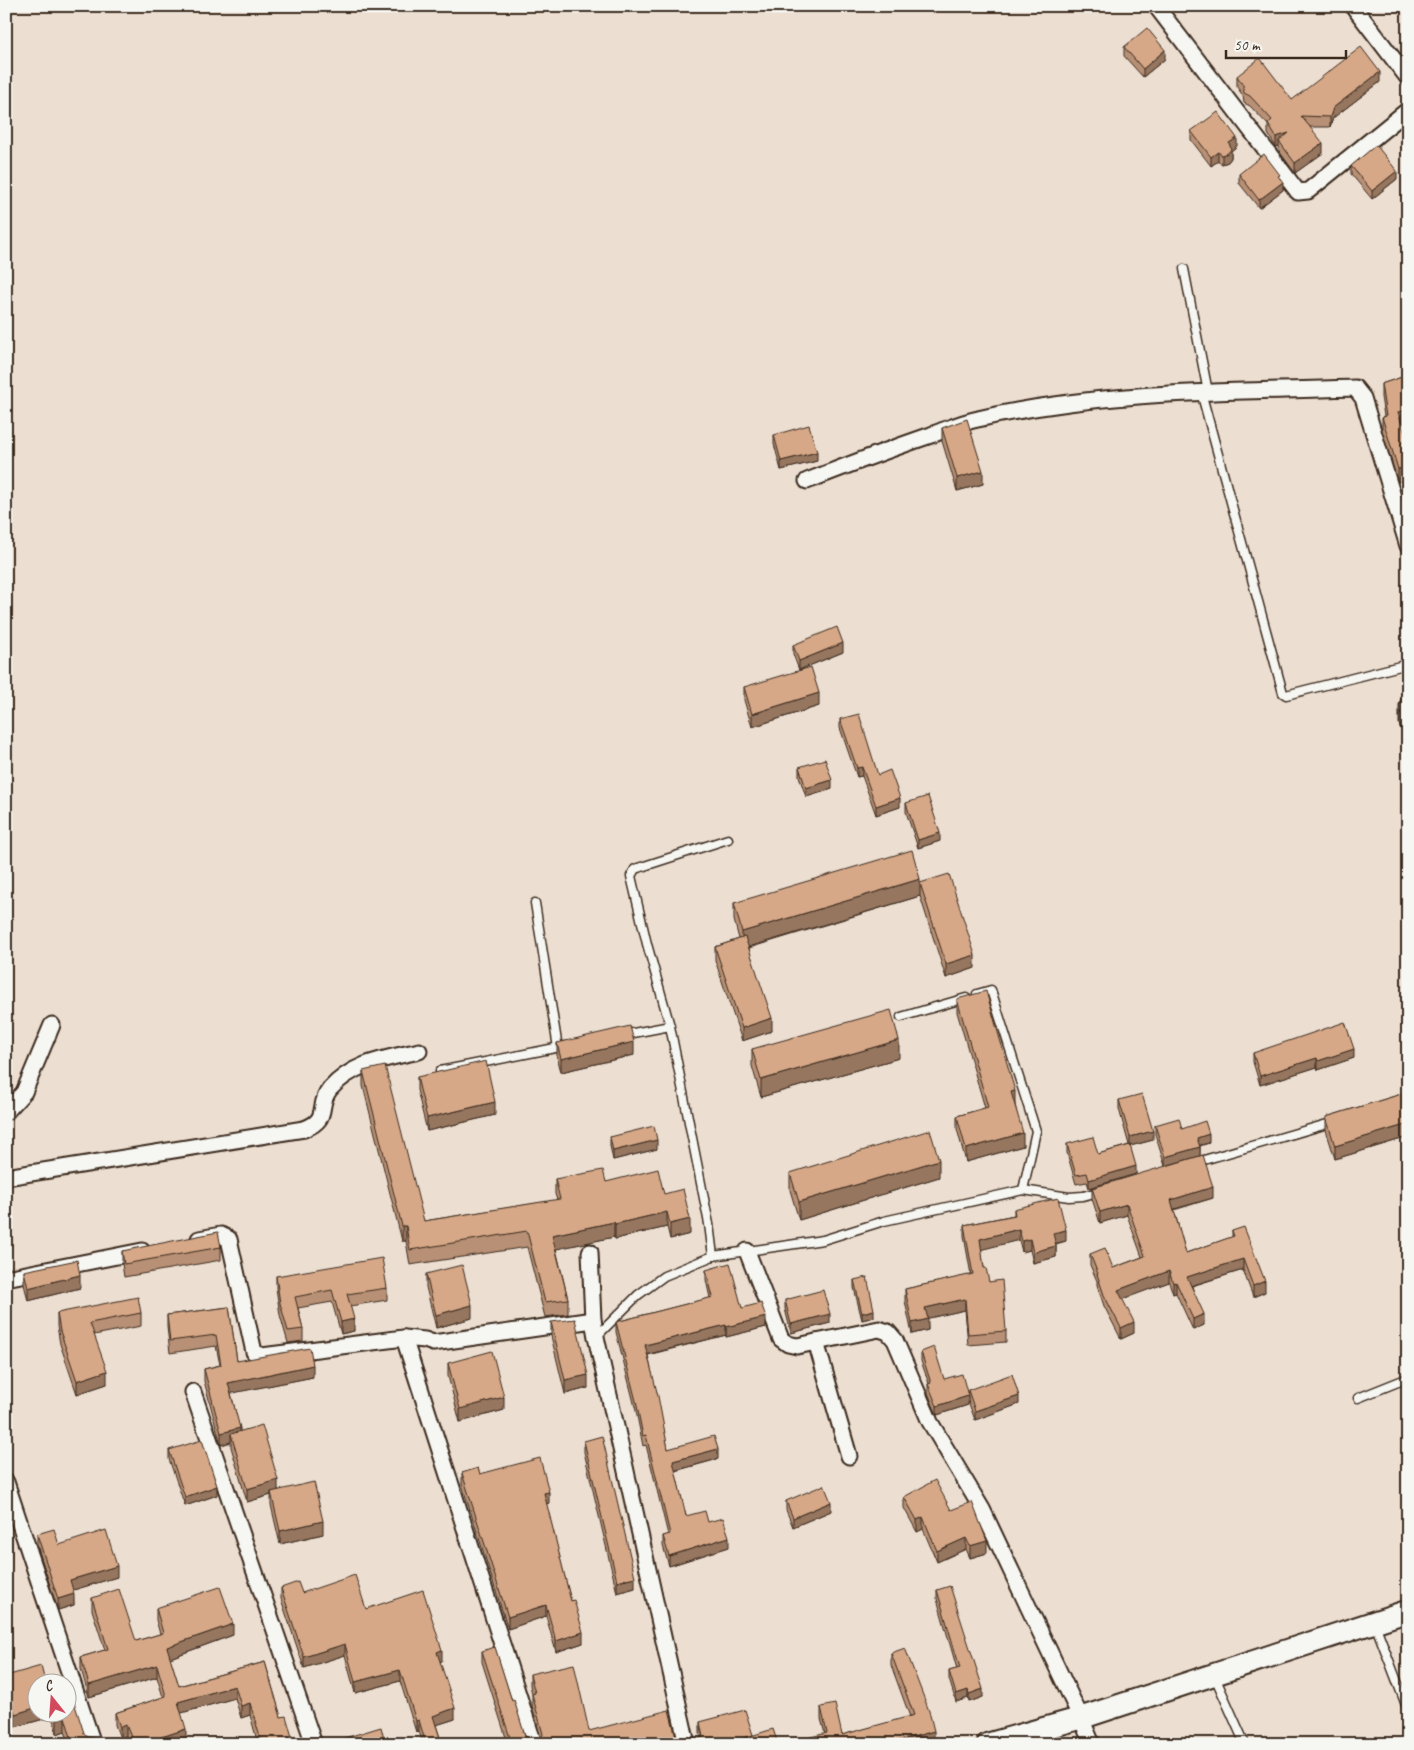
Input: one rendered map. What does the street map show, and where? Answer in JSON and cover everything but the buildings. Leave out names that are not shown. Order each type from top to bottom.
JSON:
[{"type":"main road","points":[[988,1744],[1081,1718],[1408,1611]]},
{"type":"street","points":[[1156,6],[1298,192],[1308,191],[1408,110]]},
{"type":"street","points":[[1353,6],[1408,78]]},
{"type":"street","points":[[807,481],[976,419],[1041,406],[1105,398],[1205,392],[1355,388],[1363,398],[1408,546]]},
{"type":"street","points":[[1408,705],[1408,723]]},
{"type":"street","points":[[6,1112],[24,1092],[52,1025]]},
{"type":"street","points":[[6,1177],[304,1129],[313,1126],[321,1118],[324,1100],[329,1090],[349,1073],[363,1064],[418,1051]]},
{"type":"street","points":[[182,1242],[221,1235],[229,1239],[254,1352],[262,1356],[404,1338],[425,1340],[433,1343],[593,1320]]},
{"type":"street","points":[[6,1278],[153,1248]]},
{"type":"street","points":[[747,1251],[781,1339],[788,1344],[797,1346],[879,1329],[888,1332],[895,1340],[930,1422],[982,1509],[1092,1744]]},
{"type":"street","points":[[590,1252],[593,1320],[596,1337],[688,1744]]},
{"type":"street","points":[[404,1338],[534,1744]]},
{"type":"street","points":[[816,1342],[849,1456]]},
{"type":"street","points":[[194,1392],[314,1744]]},
{"type":"street","points":[[6,1482],[93,1744]]},
{"type":"lane","points":[[1184,269],[1205,392],[1283,693],[1286,695],[1408,664]]},
{"type":"lane","points":[[713,1256],[707,1215],[670,1026],[647,944],[631,876],[635,869],[728,839]]},
{"type":"lane","points":[[535,903],[558,1048]]},
{"type":"lane","points":[[901,1017],[991,990],[1036,1131],[1023,1190]]},
{"type":"lane","points":[[614,1037],[670,1026]]},
{"type":"lane","points":[[440,1071],[576,1044]]},
{"type":"lane","points":[[1191,1164],[1342,1120]]},
{"type":"lane","points":[[596,1337],[638,1295],[664,1276],[713,1256],[823,1240],[884,1222],[1023,1190],[1069,1197],[1083,1196],[1112,1188]]},
{"type":"lane","points":[[1358,1398],[1408,1378]]},
{"type":"lane","points":[[1374,1622],[1408,1710]]},
{"type":"lane","points":[[1214,1675],[1245,1744]]}]
